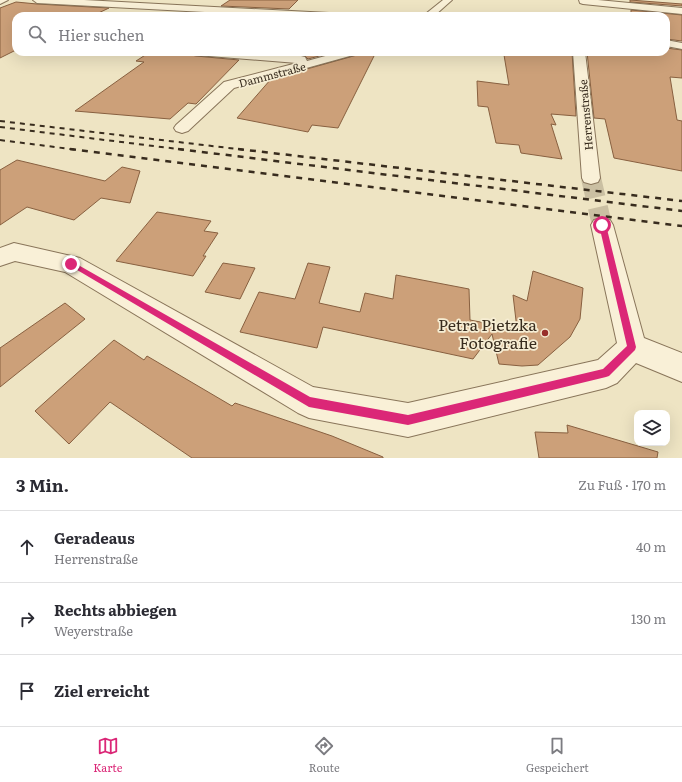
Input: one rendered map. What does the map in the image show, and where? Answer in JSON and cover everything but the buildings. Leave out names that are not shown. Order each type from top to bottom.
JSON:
[{"type":"street","points":[[0,1],[4,0]]},
{"type":"street","points":[[37,0],[251,12]]},
{"type":"street","points":[[212,10],[229,0]]},
{"type":"street","points":[[433,12],[448,0]]},
{"type":"street","points":[[582,4],[682,11]]},
{"type":"street","points":[[582,4],[612,12]]},
{"type":"street","points":[[670,44],[682,46]]},
{"type":"street","points":[[250,56],[318,61]]},
{"type":"street","name":"Dammstraße","points":[[182,128],[229,85],[337,56]]},
{"type":"street","name":"Herrenstraße","points":[[579,56],[591,178]]},
{"type":"street","points":[[602,225],[632,347]]},
{"type":"street","points":[[0,257],[14,252],[71,264],[309,402],[408,420],[606,373],[632,347]]},
{"type":"street","points":[[632,347],[682,368]]},
{"type":"tunnel","points":[[591,178],[602,225]]},
{"type":"railway","points":[[0,121],[246,150]]},
{"type":"railway","points":[[0,127],[186,150]]},
{"type":"railway","points":[[0,140],[78,150]]},
{"type":"railway","points":[[70,149],[682,226]]},
{"type":"railway","points":[[178,149],[682,211]]},
{"type":"railway","points":[[238,149],[682,201]]},
{"type":"place","name":"Petra Pietzka Fotografie","points":[[545,333]]},
{"type":"route","points":[[71,264],[309,402],[408,420],[606,373],[632,347],[602,225]]}]
